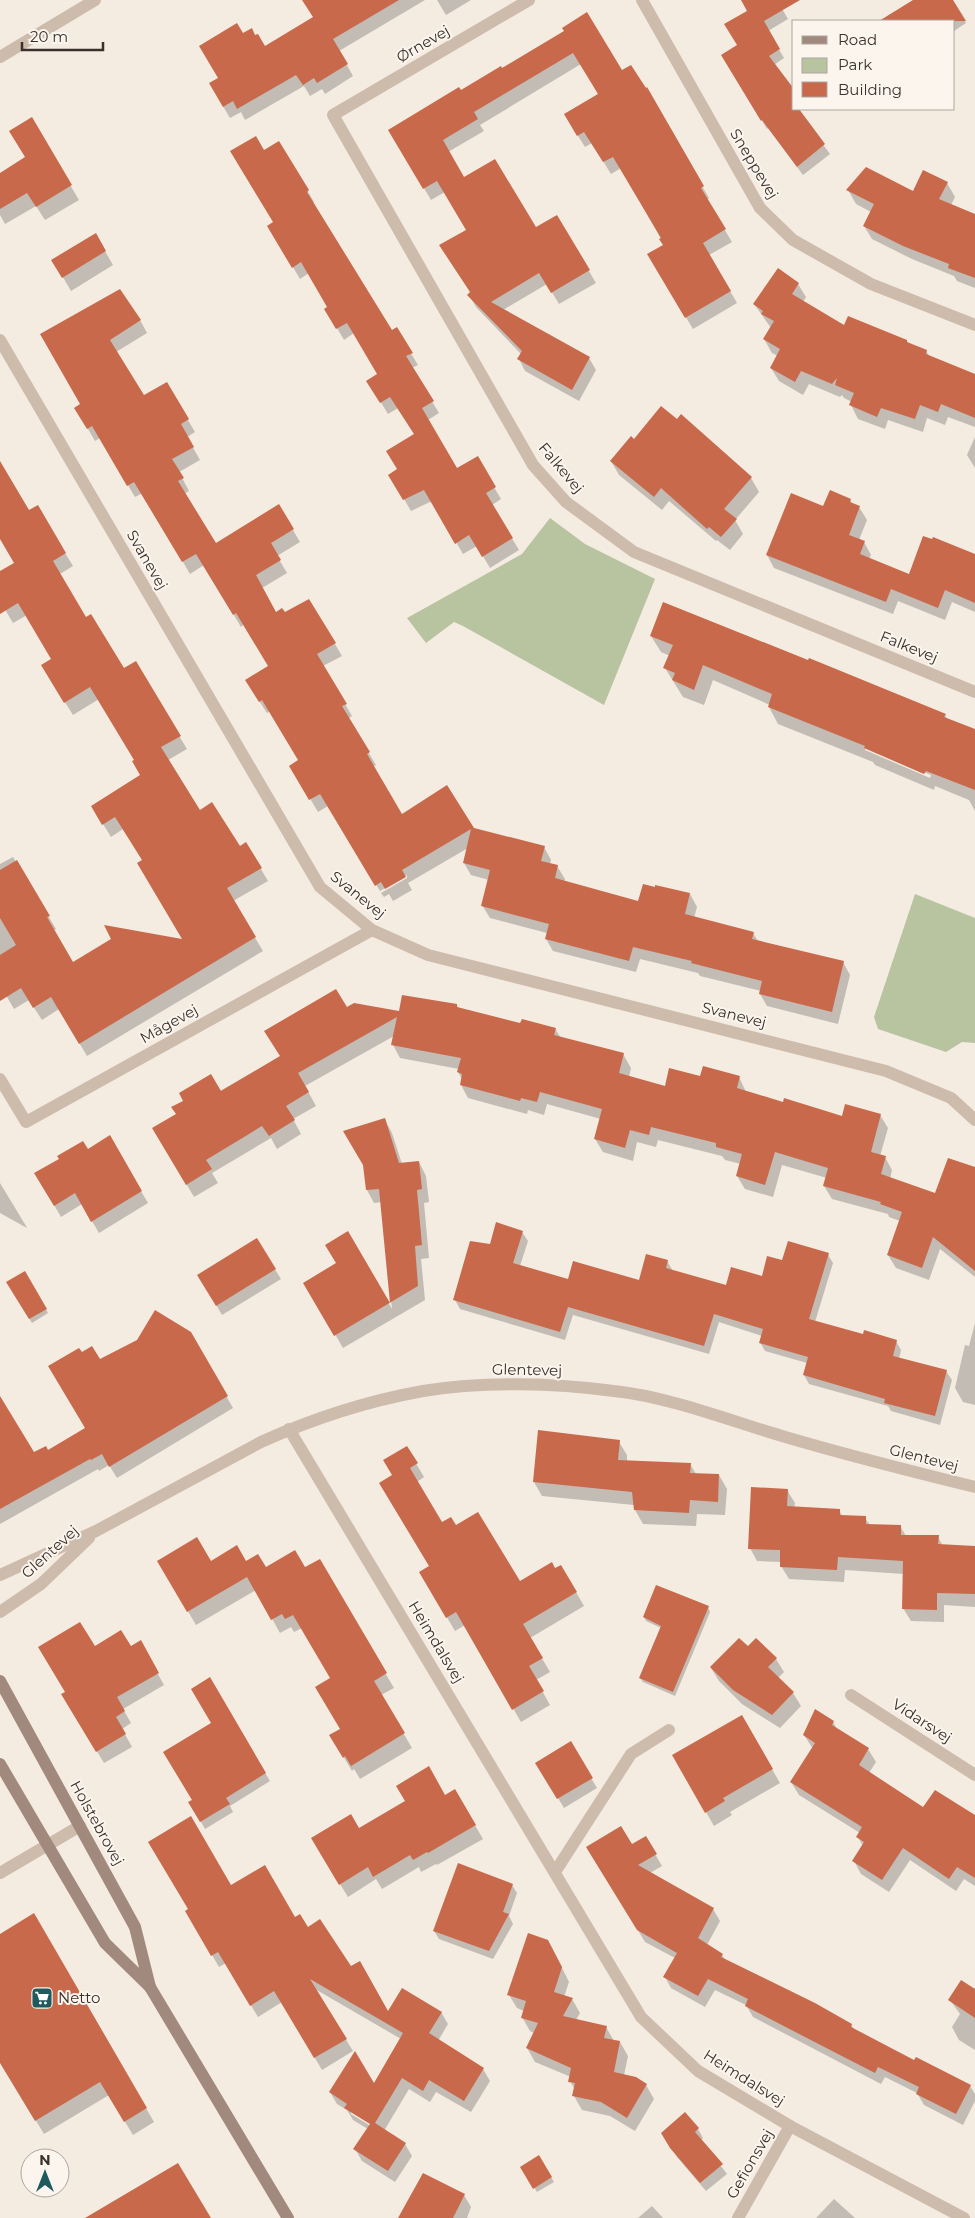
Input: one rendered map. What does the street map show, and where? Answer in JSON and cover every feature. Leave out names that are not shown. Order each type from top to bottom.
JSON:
[{"type":"main road","name":"Holstebrovej","points":[[0,1681],[134,1927],[150,1987]]},
{"type":"main road","name":"Holstebrovej","points":[[0,1764],[105,1943],[150,1987],[288,2218]]},
{"type":"street","points":[[0,57],[95,0]]},
{"type":"street","name":"Ørnevej","points":[[333,115],[529,0]]},
{"type":"street","name":"Sneppevej","points":[[642,0],[760,208],[793,240],[871,284],[975,325]]},
{"type":"street","name":"Falkevej","points":[[333,115],[533,465],[566,502],[634,552],[975,692]]},
{"type":"street","name":"Svanevej","points":[[0,340],[320,887],[372,930],[428,955],[886,1071],[951,1098],[975,1120]]},
{"type":"street","name":"Mågevej","points":[[0,1079],[26,1122],[372,930]]},
{"type":"street","name":"Glentevej","points":[[0,1575],[96,1531],[261,1442],[289,1429],[376,1401],[423,1391],[476,1386],[549,1385],[606,1390],[694,1409],[844,1455],[975,1487]]},
{"type":"street","name":"Heimdalsvej","points":[[289,1429],[641,2017],[698,2071],[790,2126],[964,2218]]},
{"type":"street","name":"Glentevej","points":[[0,1612],[41,1584],[96,1531]]},
{"type":"street","name":"Vidarsvej","points":[[851,1695],[975,1776]]},
{"type":"street","points":[[555,1872],[631,1754],[669,1730]]},
{"type":"street","points":[[0,1873],[80,1826]]},
{"type":"street","name":"Gefionsvej","points":[[738,2218],[790,2126]]},
{"type":"green space","points":[[550,518],[585,544],[655,579],[604,705],[454,622],[426,643],[407,618],[522,554]]},
{"type":"green space","points":[[915,894],[975,918],[975,1043],[962,1042],[946,1052],[878,1029],[874,1017]]},
{"type":"building","points":[[302,0],[399,0],[333,39],[348,64],[317,83],[314,78],[303,85],[296,75],[237,109],[233,101],[223,107],[209,83],[218,78],[199,46],[237,23],[243,33],[252,28],[255,35],[258,34],[265,46],[313,17]]},
{"type":"building","points":[[741,0],[800,0],[764,21],[780,49],[769,56],[792,86],[792,110],[800,110],[825,144],[797,167],[761,121],[721,55],[737,45],[724,24],[747,11]]},
{"type":"building","points":[[913,0],[953,0],[966,21],[955,20],[881,20]]},
{"type":"building","points":[[587,12],[622,70],[631,65],[647,87],[704,186],[701,188],[726,229],[703,243],[731,291],[685,318],[647,254],[663,245],[659,239],[661,238],[613,157],[603,162],[584,132],[577,136],[564,114],[598,94],[573,53],[474,112],[478,119],[443,140],[464,177],[495,159],[536,227],[557,215],[590,270],[551,293],[539,273],[491,302],[590,357],[572,390],[517,359],[522,351],[467,295],[470,292],[439,245],[466,230],[437,181],[423,189],[388,130],[459,87],[461,90],[501,66],[502,68],[564,31],[562,28]]},
{"type":"building","points":[[32,117],[72,185],[36,207],[27,193],[0,209],[0,173],[25,157],[9,131]]},
{"type":"building","points":[[256,136],[264,150],[279,141],[309,190],[307,192],[392,330],[397,327],[413,353],[406,356],[434,401],[422,408],[457,468],[478,456],[496,487],[486,493],[513,538],[482,557],[469,535],[455,544],[424,490],[403,500],[388,475],[397,469],[386,451],[414,434],[390,397],[380,403],[366,381],[377,374],[347,323],[336,329],[324,309],[327,307],[301,262],[292,268],[267,226],[273,222],[230,151]]},
{"type":"building","points":[[866,167],[913,191],[923,170],[948,182],[939,199],[975,214],[975,278],[948,268],[949,264],[903,246],[863,226],[874,204],[846,190]]},
{"type":"building","points":[[96,233],[106,251],[62,278],[51,260]]},
{"type":"building","points":[[778,268],[799,283],[792,294],[844,325],[848,316],[907,340],[907,342],[927,350],[926,354],[975,374],[975,418],[941,404],[938,412],[920,405],[915,419],[881,408],[877,417],[849,405],[854,393],[835,385],[837,378],[832,384],[801,371],[795,382],[770,368],[780,349],[763,339],[774,321],[761,314],[763,311],[753,304]]},
{"type":"building","points":[[120,289],[141,320],[110,340],[144,395],[167,382],[189,419],[181,424],[194,447],[172,459],[184,478],[178,481],[216,543],[279,504],[294,529],[271,543],[281,560],[256,575],[276,612],[282,608],[285,612],[309,599],[336,643],[317,654],[347,704],[342,706],[370,752],[367,754],[402,814],[447,785],[474,828],[545,846],[541,861],[558,865],[555,878],[638,901],[643,884],[690,893],[685,914],[754,932],[752,939],[844,961],[832,1012],[759,994],[762,981],[691,963],[692,961],[633,947],[629,961],[545,939],[549,924],[481,906],[490,870],[463,863],[471,829],[402,870],[406,877],[385,889],[381,882],[375,886],[320,794],[309,800],[289,766],[298,760],[262,700],[259,702],[245,680],[268,666],[236,613],[233,615],[196,554],[182,562],[134,482],[127,486],[92,426],[87,429],[74,408],[80,404],[40,334]]},
{"type":"building","points":[[661,406],[677,419],[681,414],[752,477],[724,509],[737,519],[721,537],[709,527],[707,529],[661,488],[654,497],[610,461],[631,436],[634,439]]},
{"type":"building","points":[[0,461],[29,510],[38,505],[66,553],[53,561],[86,617],[91,614],[124,668],[136,661],[181,736],[161,747],[200,810],[212,802],[240,846],[246,842],[262,868],[227,888],[256,937],[79,1044],[51,997],[33,1008],[21,988],[0,1001],[0,955],[16,945],[0,918],[0,870],[17,860],[50,916],[47,917],[73,962],[111,939],[104,925],[182,939],[137,863],[142,860],[115,817],[102,825],[91,806],[140,775],[132,761],[134,760],[90,687],[64,703],[41,665],[51,659],[18,603],[0,614],[0,571],[14,563],[0,539]]},
{"type":"building","points":[[830,490],[851,499],[850,502],[860,506],[849,535],[865,541],[860,554],[909,574],[923,536],[932,539],[933,537],[975,554],[975,603],[945,590],[938,608],[891,589],[886,602],[766,555],[791,493],[823,506]]},
{"type":"building","points":[[663,602],[808,660],[809,658],[946,714],[944,717],[975,729],[975,790],[926,771],[924,774],[864,748],[865,746],[768,707],[772,694],[703,665],[694,690],[672,680],[675,673],[663,668],[673,645],[650,636]]},
{"type":"building","points":[[336,989],[347,1007],[354,1003],[399,1011],[402,995],[457,1004],[457,1007],[520,1023],[522,1019],[556,1028],[554,1035],[624,1053],[619,1073],[665,1086],[669,1068],[700,1076],[703,1066],[740,1076],[737,1088],[783,1102],[784,1098],[842,1116],[845,1104],[881,1114],[871,1152],[886,1156],[881,1174],[935,1193],[948,1158],[975,1167],[975,1271],[933,1237],[922,1268],[887,1255],[902,1212],[880,1204],[881,1202],[823,1186],[828,1168],[775,1152],[765,1185],[736,1176],[742,1154],[716,1147],[716,1143],[651,1127],[649,1135],[630,1130],[625,1148],[594,1139],[602,1109],[540,1092],[537,1102],[521,1098],[520,1101],[460,1085],[462,1074],[457,1072],[461,1058],[391,1045],[397,1017],[298,1073],[309,1092],[286,1106],[295,1120],[269,1136],[262,1126],[206,1160],[212,1169],[186,1185],[152,1128],[176,1114],[171,1107],[183,1101],[179,1093],[211,1074],[221,1091],[280,1056],[264,1031]]},
{"type":"building","points":[[385,1118],[399,1163],[419,1161],[422,1189],[417,1190],[422,1245],[415,1246],[418,1286],[390,1303],[379,1189],[366,1190],[363,1165],[343,1131]]},
{"type":"building","points":[[110,1135],[142,1191],[91,1222],[75,1193],[54,1206],[34,1173],[59,1159],[57,1156],[83,1141],[88,1149]]},
{"type":"building","points":[[496,1222],[523,1231],[513,1263],[568,1279],[573,1261],[639,1280],[646,1254],[668,1260],[666,1268],[726,1285],[731,1267],[762,1276],[767,1256],[782,1260],[788,1241],[829,1253],[809,1319],[863,1334],[864,1330],[897,1340],[893,1356],[947,1370],[935,1416],[884,1403],[885,1399],[803,1375],[808,1357],[759,1343],[763,1329],[714,1314],[704,1346],[568,1307],[560,1332],[453,1300],[470,1241],[490,1244]]},
{"type":"building","points":[[348,1231],[390,1303],[334,1336],[303,1283],[336,1263],[325,1245]]},
{"type":"building","points":[[257,1238],[276,1269],[216,1306],[197,1275]]},
{"type":"building","points":[[25,1271],[47,1309],[29,1319],[6,1282]]},
{"type":"building","points":[[155,1310],[191,1332],[228,1396],[109,1467],[102,1454],[0,1509],[0,1396],[34,1452],[46,1446],[48,1450],[85,1428],[48,1366],[79,1348],[82,1352],[92,1346],[100,1359],[137,1340]]},
{"type":"building","points":[[538,1430],[620,1440],[618,1460],[691,1463],[690,1473],[719,1474],[718,1502],[690,1500],[689,1513],[634,1510],[632,1492],[533,1482]]},
{"type":"building","points":[[407,1446],[418,1463],[410,1468],[442,1522],[451,1517],[456,1525],[478,1512],[520,1581],[552,1562],[555,1568],[561,1565],[577,1592],[523,1624],[543,1658],[529,1666],[544,1691],[512,1710],[456,1612],[446,1618],[419,1572],[429,1566],[379,1483],[392,1475],[383,1460]]},
{"type":"building","points":[[751,1487],[788,1489],[787,1506],[840,1509],[840,1515],[866,1516],[866,1524],[901,1525],[901,1535],[939,1535],[938,1544],[975,1546],[975,1594],[937,1593],[937,1610],[902,1609],[903,1561],[838,1557],[837,1570],[780,1567],[780,1550],[748,1549]]},
{"type":"building","points":[[197,1537],[211,1561],[237,1545],[246,1561],[258,1554],[266,1567],[295,1550],[305,1567],[320,1559],[387,1673],[374,1681],[405,1733],[351,1766],[345,1756],[343,1758],[329,1735],[340,1729],[315,1687],[330,1678],[293,1615],[285,1619],[282,1614],[271,1620],[247,1577],[187,1612],[157,1561]]},
{"type":"building","points":[[656,1585],[709,1606],[673,1692],[639,1678],[661,1626],[643,1617]]},
{"type":"building","points":[[80,1622],[95,1646],[121,1630],[131,1646],[141,1640],[159,1673],[117,1697],[125,1711],[116,1717],[126,1734],[96,1752],[61,1694],[65,1692],[38,1647]]},
{"type":"building","points":[[739,1638],[748,1646],[756,1638],[777,1658],[768,1667],[794,1692],[772,1715],[733,1690],[710,1667]]},
{"type":"building","points":[[210,1677],[266,1773],[226,1798],[230,1804],[200,1822],[188,1802],[192,1800],[163,1752],[211,1723],[191,1689]]},
{"type":"building","points":[[815,1709],[834,1721],[832,1725],[869,1748],[859,1765],[923,1807],[935,1790],[975,1815],[975,1878],[957,1867],[949,1879],[903,1848],[882,1880],[852,1861],[864,1842],[856,1837],[862,1827],[790,1782],[815,1743],[803,1735]]},
{"type":"building","points":[[742,1715],[773,1769],[723,1798],[725,1801],[705,1813],[672,1755]]},
{"type":"building","points":[[571,1741],[593,1778],[557,1799],[535,1763]]},
{"type":"building","points":[[429,1766],[445,1795],[455,1789],[476,1825],[413,1860],[410,1855],[373,1877],[368,1867],[339,1885],[311,1838],[351,1814],[359,1828],[405,1801],[396,1786]]},
{"type":"building","points":[[191,1816],[231,1885],[265,1865],[295,1917],[300,1914],[308,1927],[320,1919],[351,1966],[360,1961],[388,2011],[402,1988],[442,2012],[429,2033],[484,2068],[464,2101],[429,2080],[423,2091],[402,2078],[375,2123],[406,2143],[388,2171],[353,2149],[370,2124],[344,2108],[347,2104],[329,2092],[355,2051],[374,2083],[403,2033],[310,1979],[347,2039],[314,2058],[274,1991],[250,2006],[218,1952],[211,1956],[185,1911],[188,1909],[148,1842]]},
{"type":"building","points":[[621,1826],[632,1844],[646,1836],[657,1854],[638,1865],[714,1908],[698,1938],[723,1954],[721,1957],[815,2003],[852,2024],[851,2027],[914,2060],[916,2057],[971,2085],[956,2114],[916,2094],[919,2087],[878,2067],[875,2073],[745,2006],[748,1999],[708,1979],[698,1996],[663,1977],[677,1953],[637,1930],[586,1847]]},
{"type":"building","points":[[458,1863],[513,1884],[503,1912],[509,1914],[489,1951],[433,1931]]},
{"type":"building","name":"Netto","points":[[34,1913],[147,2108],[124,2122],[100,2082],[35,2121],[0,2063],[0,1934]]},
{"type":"building","points":[[528,1933],[548,1940],[562,1967],[554,1992],[573,1998],[563,2016],[607,2026],[604,2038],[620,2041],[614,2072],[636,2077],[647,2084],[627,2118],[601,2102],[572,2096],[575,2083],[568,2082],[571,2068],[526,2048],[538,2023],[521,2018],[526,2001],[507,1995]]},
{"type":"building","points":[[961,1980],[975,1989],[975,2018],[948,2000]]},
{"type":"building","points":[[685,2112],[699,2128],[695,2132],[723,2164],[700,2183],[670,2148],[661,2133]]},
{"type":"building","points":[[539,2155],[552,2177],[533,2189],[520,2167]]},
{"type":"building","points":[[178,2163],[211,2218],[85,2218]]},
{"type":"building","points":[[423,2173],[465,2194],[453,2218],[398,2218]]},
{"type":"place","name":"Netto","points":[[42,1998]]}]
